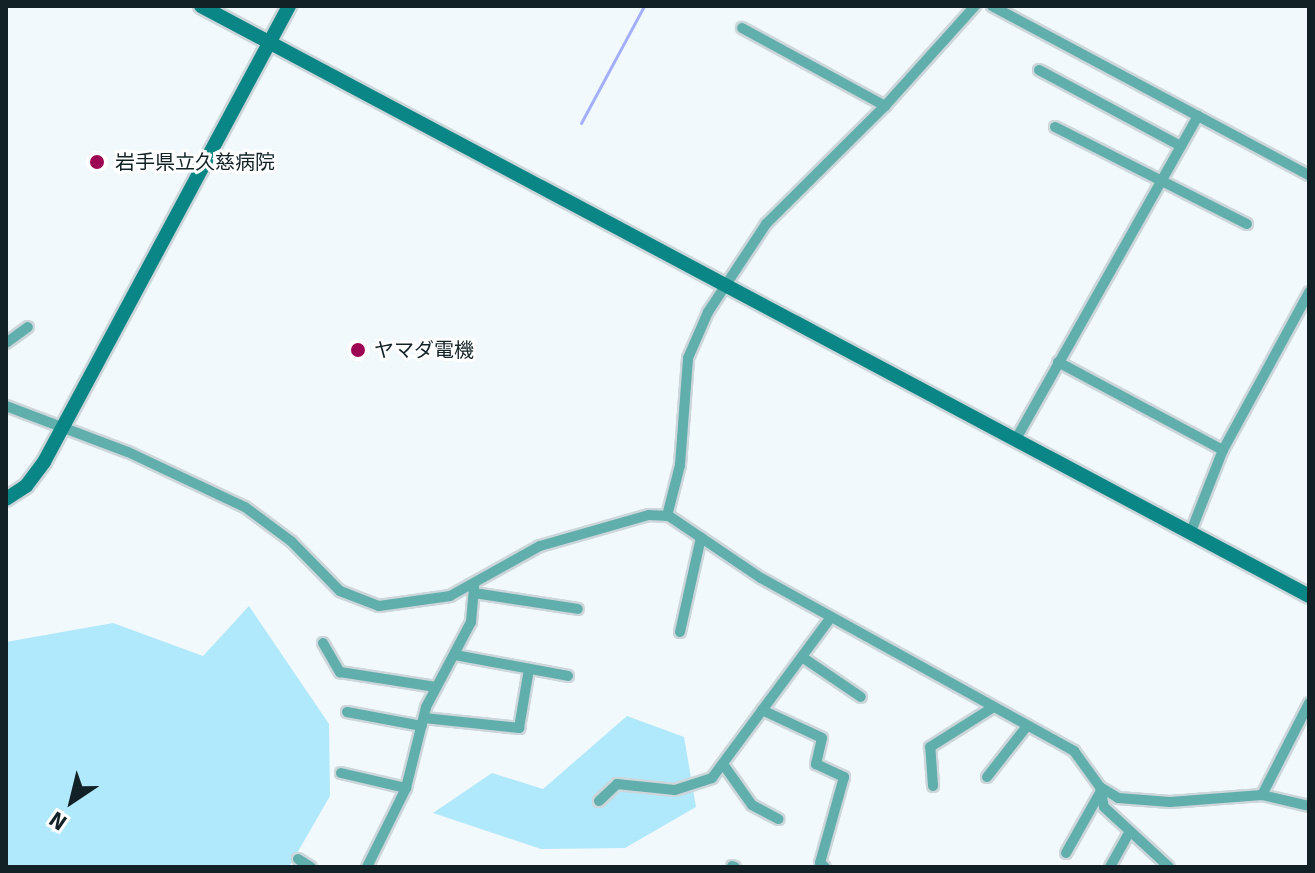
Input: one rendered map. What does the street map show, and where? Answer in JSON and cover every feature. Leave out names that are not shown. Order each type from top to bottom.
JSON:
[{"type":"street","points":[[201,6],[1309,596]]},
{"type":"street","points":[[6,499],[26,486],[62,427],[289,6]]},
{"type":"street","points":[[667,516],[680,465],[688,358],[727,285],[766,224],[885,106],[975,6]]},
{"type":"street","points":[[992,6],[1309,175]]},
{"type":"street","points":[[742,28],[885,106]]},
{"type":"street","points":[[1039,70],[1181,146]]},
{"type":"street","points":[[1016,439],[1198,116]]},
{"type":"street","points":[[1055,127],[1247,224]]},
{"type":"street","points":[[1190,534],[1223,450],[1309,292]]},
{"type":"street","points":[[6,343],[28,327]]},
{"type":"street","points":[[1058,362],[1223,450]]},
{"type":"street","points":[[6,406],[62,427],[245,507],[358,601],[379,606],[415,604],[474,589],[540,546],[649,515],[667,516],[831,617],[1074,751],[1101,789],[1104,807],[1169,867]]},
{"type":"street","points":[[680,632],[701,537]]},
{"type":"street","points":[[474,589],[578,609]]},
{"type":"street","points":[[367,867],[406,788],[423,722],[436,687],[471,622],[474,589]]},
{"type":"street","points":[[599,801],[617,784],[675,790],[712,778],[831,617]]},
{"type":"street","points":[[323,643],[340,672],[436,687]]},
{"type":"street","points":[[455,655],[568,676]]},
{"type":"street","points":[[802,657],[861,697]]},
{"type":"street","points":[[347,712],[423,722],[519,728],[529,669]]},
{"type":"street","points":[[1262,795],[1309,703]]},
{"type":"street","points":[[933,786],[930,747],[992,708]]},
{"type":"street","points":[[762,710],[822,738],[816,764],[844,777],[820,863],[825,867]]},
{"type":"street","points":[[987,777],[1027,726]]},
{"type":"street","points":[[723,764],[752,805],[778,819]]},
{"type":"street","points":[[341,773],[406,788]]},
{"type":"street","points":[[1101,789],[1118,798],[1170,802],[1262,795],[1309,806]]},
{"type":"street","points":[[1066,853],[1101,789]]},
{"type":"street","points":[[1110,867],[1130,831]]},
{"type":"street","points":[[298,859],[311,867]]},
{"type":"shaded area","points":[[249,606],[329,724],[330,796],[289,867],[6,867],[6,642],[113,623],[203,656]]},
{"type":"shaded area","points":[[627,716],[684,737],[696,807],[625,848],[541,849],[433,813],[492,773],[543,789]]},
{"type":"waterway","points":[[581,123],[644,6]]},
{"type":"place","name":"岩手県立久慈病院","points":[[97,162]]},
{"type":"place","name":"ヤマダ電機","points":[[358,350]]}]
